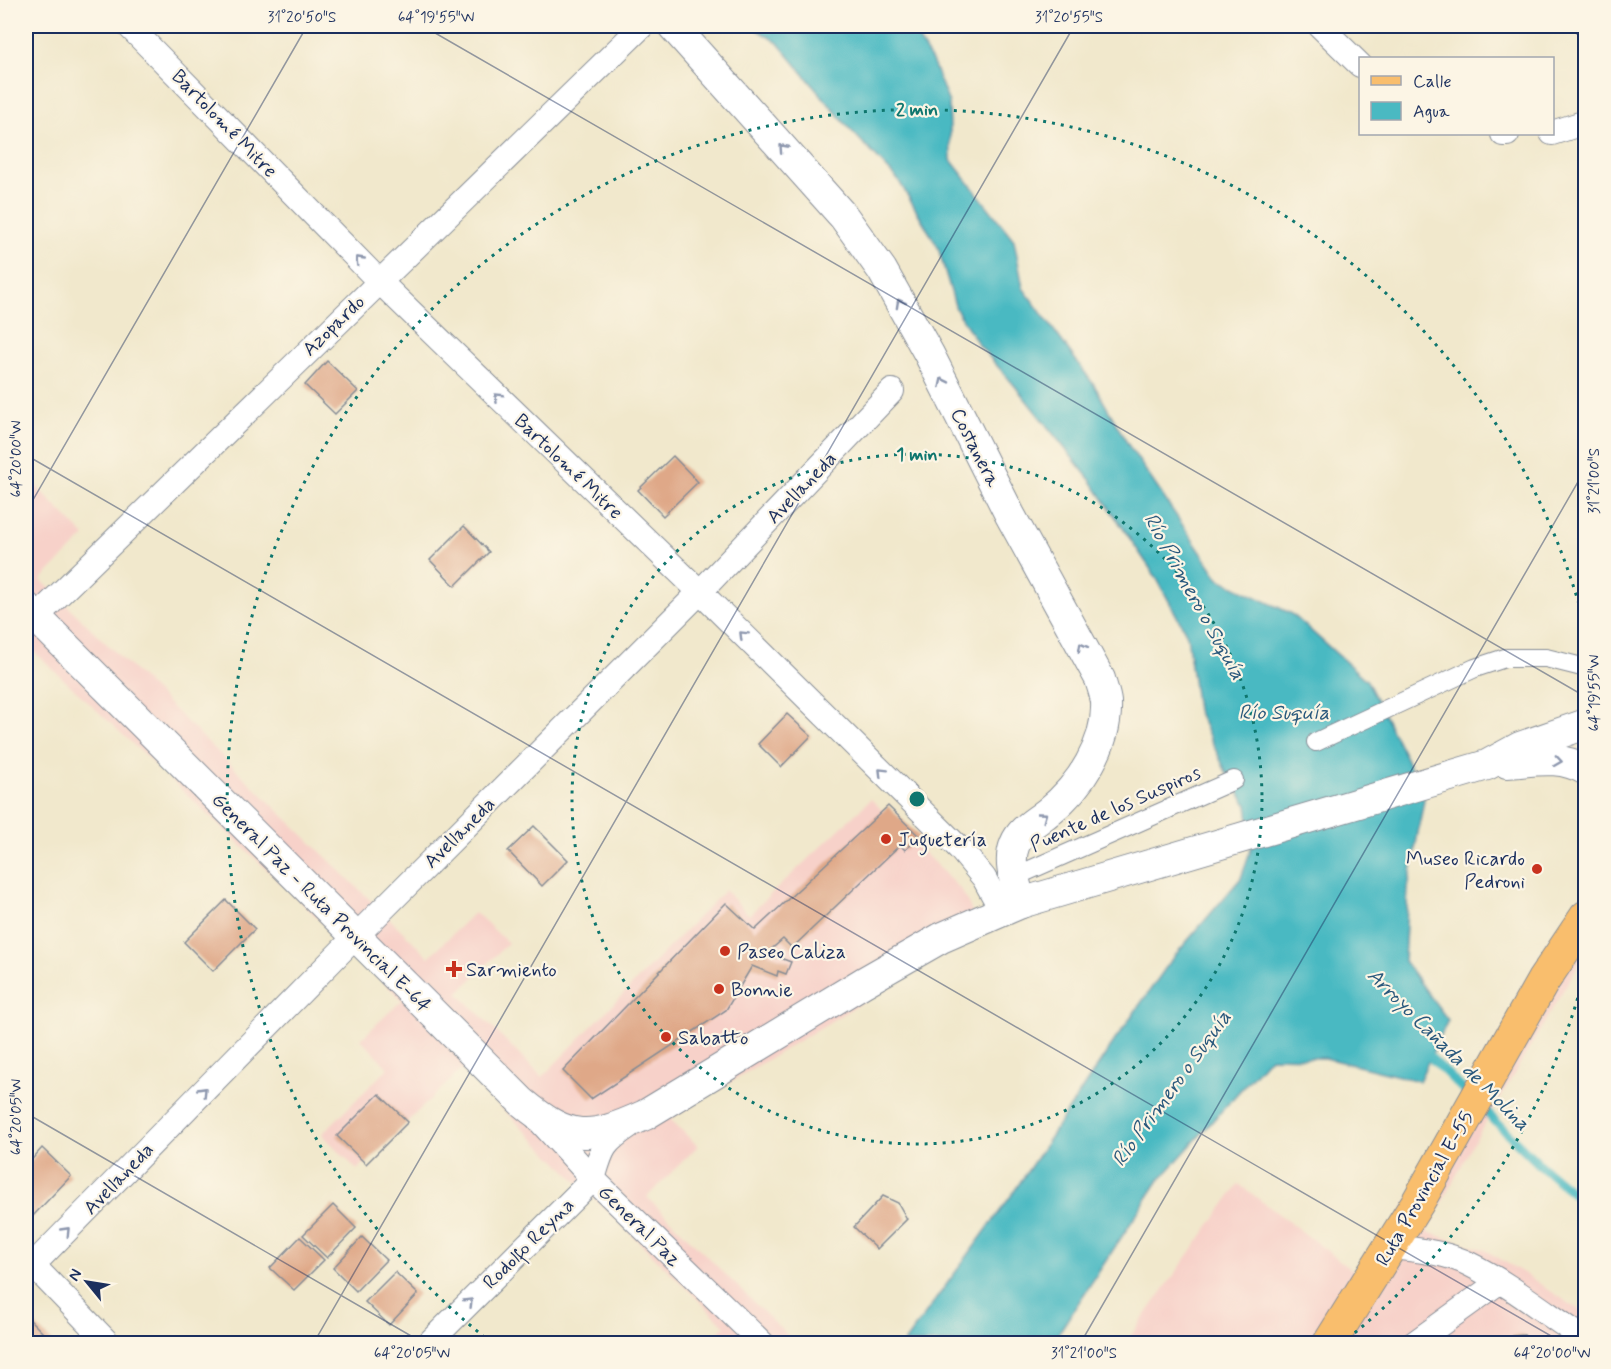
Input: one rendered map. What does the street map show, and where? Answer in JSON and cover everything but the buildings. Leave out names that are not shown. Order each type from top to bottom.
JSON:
[{"type":"main road","name":"Ruta Provincial E-55","points":[[1329,1344],[1392,1247],[1543,981],[1581,928]]},
{"type":"street","name":"Bartolomé Mitre","points":[[129,26],[379,280],[960,849],[984,878],[1012,897]]},
{"type":"street","name":"Azopardo","points":[[29,617],[642,26]]},
{"type":"street","name":"Costanera","points":[[673,26],[844,217],[882,270],[929,354],[1010,515],[1100,680],[1106,699],[1106,719],[1102,734],[1077,783],[1064,798],[1022,832],[1014,845],[1012,897]]},
{"type":"street","points":[[1320,26],[1359,64]]},
{"type":"street","points":[[1554,132],[1586,122]]},
{"type":"street","name":"Avellaneda","points":[[28,1265],[700,592],[892,392]]},
{"type":"street","name":"General Paz - Ruta Provincial E-64","points":[[29,617],[357,935],[522,1102],[556,1127],[583,1134],[612,1129],[645,1115],[883,971],[1012,897],[1138,868],[1486,765]]},
{"type":"street","points":[[1316,742],[1475,668],[1504,658],[1546,658],[1586,670]]},
{"type":"street","points":[[1486,765],[1520,747],[1586,724]]},
{"type":"street","points":[[1486,765],[1547,759],[1575,764],[1586,770]]},
{"type":"street","name":"Puente de los Suspiros","points":[[1012,897],[1125,829],[1234,780]]},
{"type":"street","name":"General Paz","points":[[522,1102],[593,1179],[763,1344]]},
{"type":"street","name":"Rodolfo Reyna","points":[[428,1344],[593,1179],[599,1157],[609,1139],[645,1115]]},
{"type":"street","points":[[1392,1247],[1435,1253],[1468,1263],[1586,1340]]},
{"type":"street","points":[[28,1265],[109,1344]]},
{"type":"street","points":[[1413,1344],[1499,1282]]},
{"type":"shaded area","points":[[26,476],[85,536],[41,580],[429,957],[475,912],[508,943],[458,993],[542,1077],[725,890],[749,915],[871,799],[962,891],[981,930],[670,1119],[698,1146],[647,1197],[790,1338],[785,1343],[707,1343],[725,1326],[462,1069],[357,1170],[322,1134],[388,1068],[361,1039],[402,1000],[294,895],[26,644]]},
{"type":"shaded area","points":[[1585,897],[1585,953],[1470,1149],[1427,1232],[1485,1250],[1585,1314],[1585,1343],[1125,1344],[1239,1184],[1363,1278]]},
{"type":"water","points":[[751,26],[910,26],[932,61],[949,103],[951,160],[1014,240],[1023,288],[1094,385],[1129,446],[1219,579],[1292,614],[1367,681],[1424,799],[1408,888],[1404,961],[1448,1020],[1419,1081],[1325,1058],[1270,1057],[1157,1183],[1052,1343],[904,1343],[1011,1196],[1172,959],[1241,878],[1252,846],[1247,805],[1227,774],[1197,710],[1187,635],[1156,577],[1091,481],[979,345],[956,309],[938,247],[899,181],[848,127],[777,42]]},
{"type":"waterway","name":"Arroyo Cañada de Molina","points":[[1422,1049],[1543,1168],[1586,1204]]},
{"type":"place","name":"Juguetería","points":[[886,839]]},
{"type":"place","name":"Museo Ricardo Pedroni","points":[[1537,869]]},
{"type":"place","name":"Paseo Caliza","points":[[725,951]]},
{"type":"place","name":"Sarmiento","points":[[454,969]]},
{"type":"place","name":"Bonnie","points":[[719,989]]},
{"type":"place","name":"Sabatto","points":[[666,1037]]},
{"type":"water label","name":"Río Primero o Suquía","points":[[1195,596]]},
{"type":"water label","name":"Río Suquía","points":[[1284,712]]},
{"type":"water label","name":"Río Primero o Suquía","points":[[1171,1088]]}]
